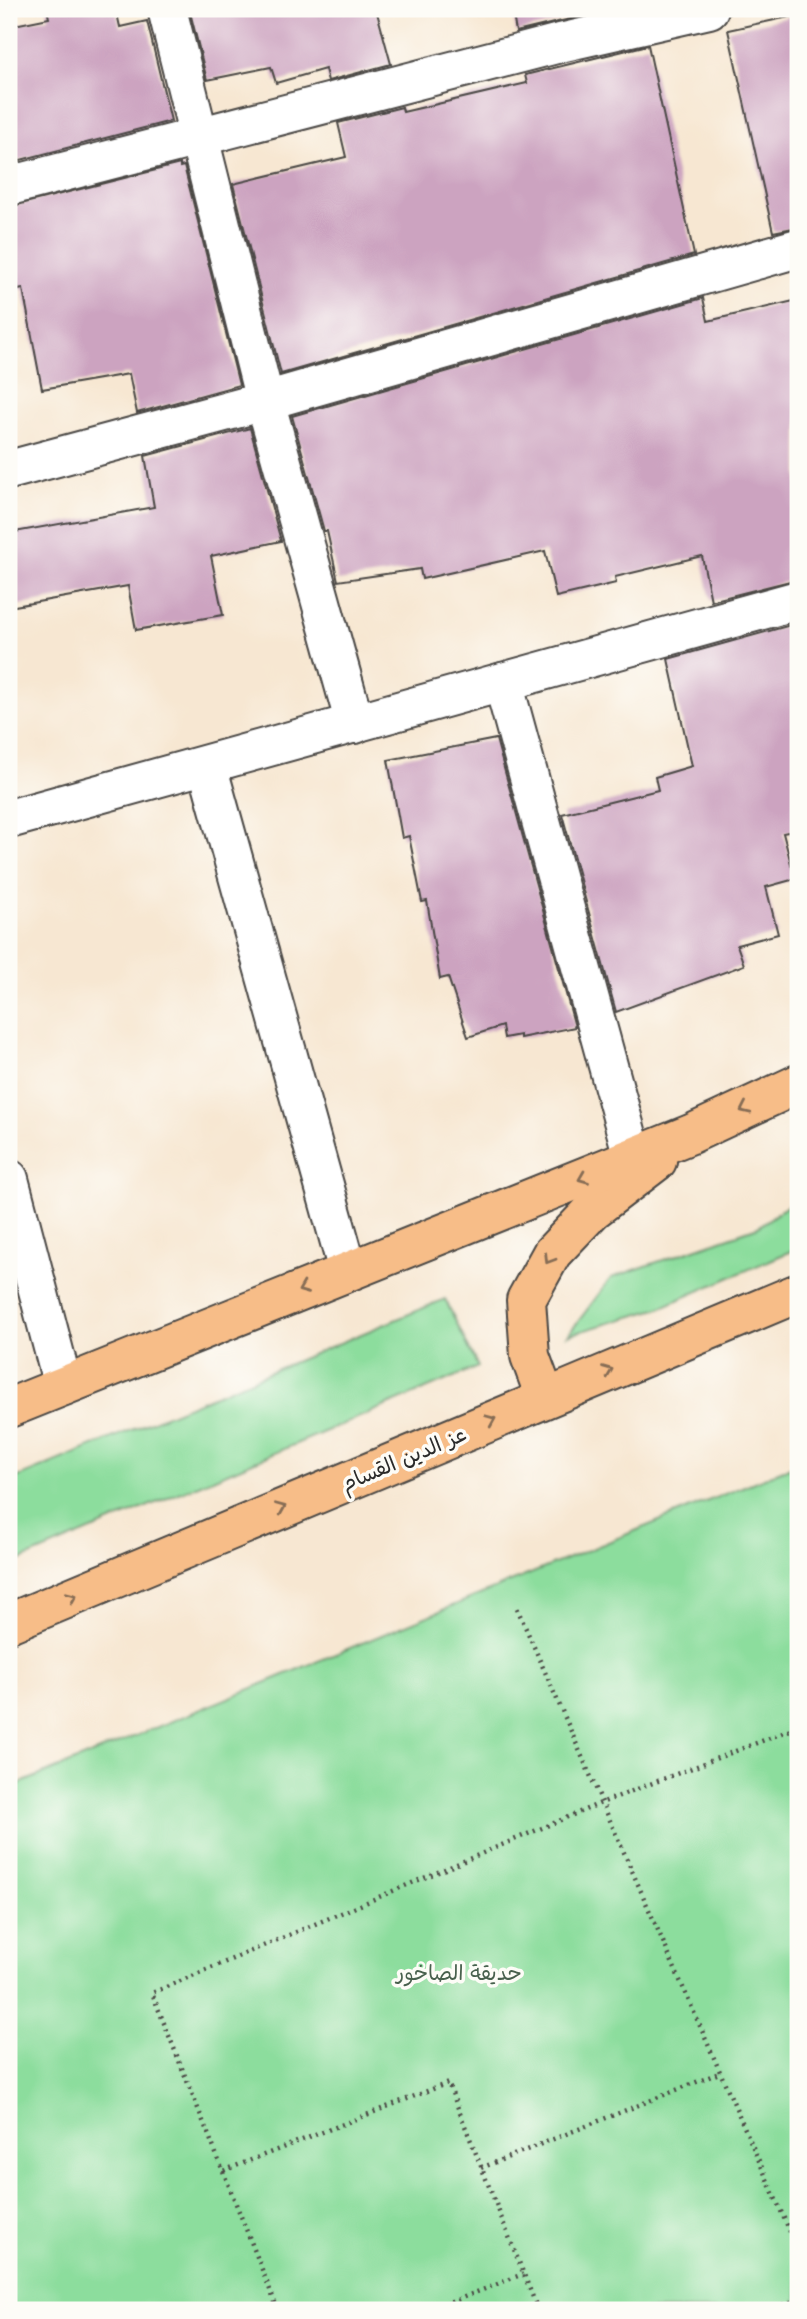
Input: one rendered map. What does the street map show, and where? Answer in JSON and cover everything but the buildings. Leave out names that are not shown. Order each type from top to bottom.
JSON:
[{"type":"highway","points":[[9,1408],[691,1134],[798,1084]]},
{"type":"highway","points":[[545,1397],[530,1356],[526,1300],[552,1253],[593,1210],[691,1134]]},
{"type":"highway","name":"عز الدين القسام","points":[[9,1623],[798,1293]]},
{"type":"street","points":[[167,9],[265,401],[355,724]]},
{"type":"street","points":[[9,187],[547,47],[709,9]]},
{"type":"street","points":[[9,470],[265,401],[798,248]]},
{"type":"street","points":[[9,819],[798,600]]},
{"type":"street","points":[[503,682],[633,1157]]},
{"type":"street","points":[[207,765],[348,1271]]},
{"type":"street","points":[[9,1179],[64,1386]]},
{"type":"path","points":[[517,1608],[798,2250]]},
{"type":"path","points":[[278,2310],[152,1993],[601,1803],[798,1727]]},
{"type":"path","points":[[481,2168],[719,2073]]},
{"type":"path","points":[[223,2171],[448,2083],[538,2310]]},
{"type":"path","points":[[431,2310],[523,2274]]},
{"type":"path","points":[[770,2310],[798,2299]]},
{"type":"green space","points":[[798,1198],[798,1248],[657,1309],[568,1335],[611,1278],[758,1227]]},
{"type":"green space","points":[[445,1299],[478,1367],[9,1565],[9,1481]]},
{"type":"green space","name":"حديقة الصاخور","points":[[798,1464],[798,2310],[9,2310],[9,1788]]}]
